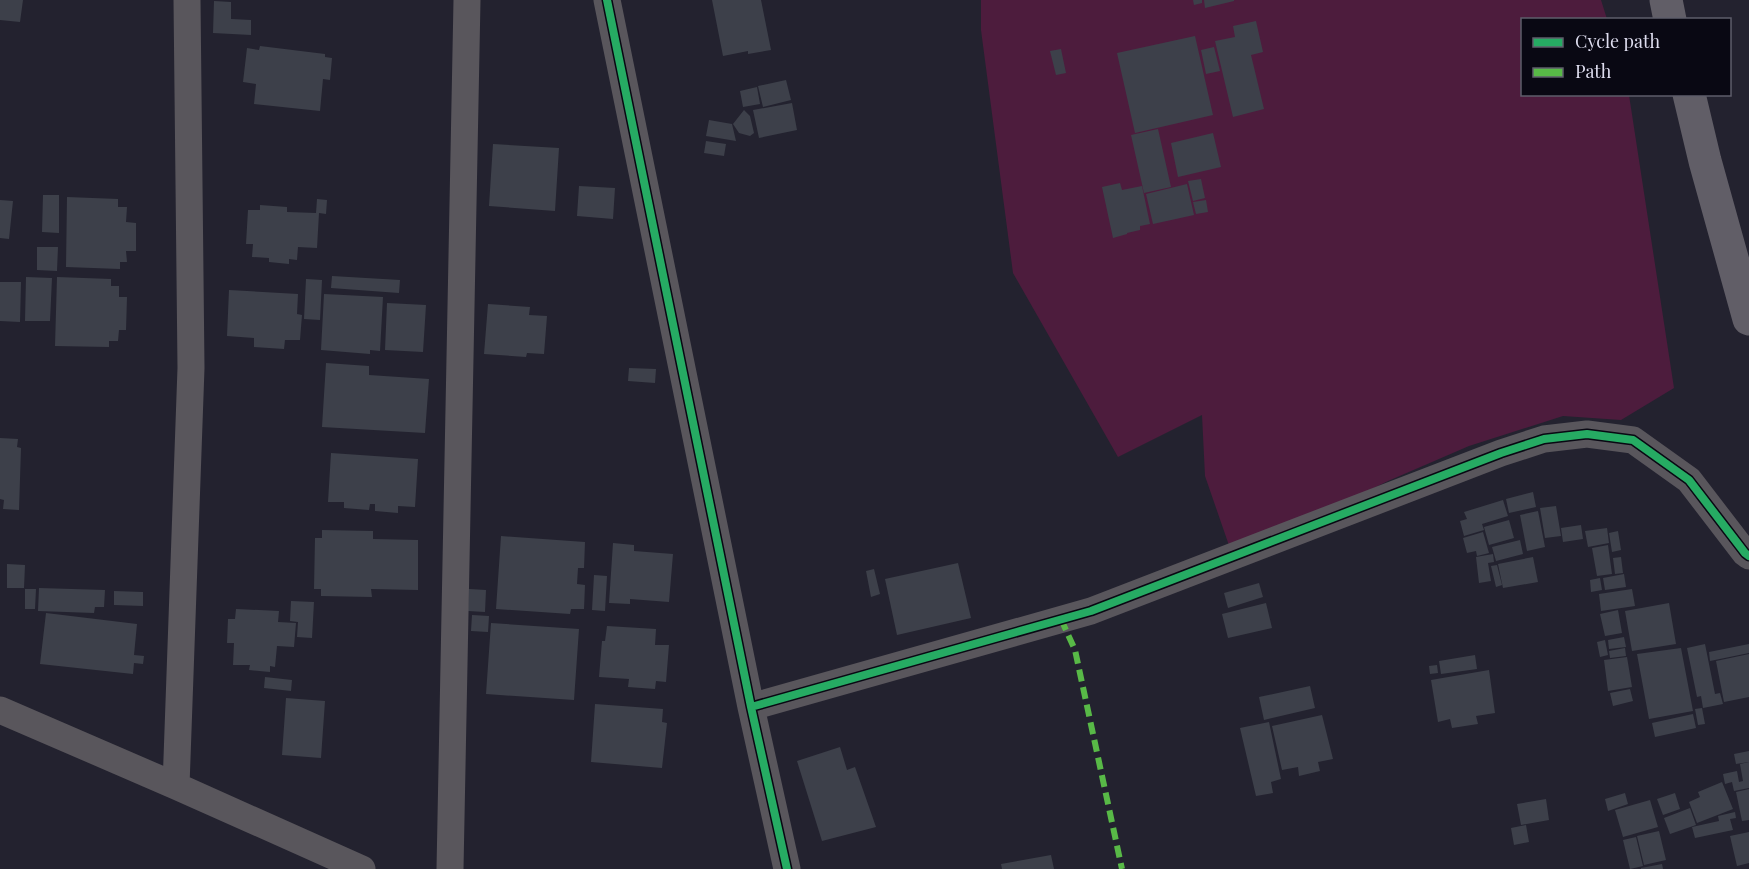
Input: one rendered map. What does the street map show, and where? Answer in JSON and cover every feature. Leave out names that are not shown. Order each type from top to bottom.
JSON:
[{"type":"highway","points":[[1666,0],[1670,18]]},
{"type":"highway","points":[[1690,96],[1749,319]]},
{"type":"street","points":[[176,786],[191,368],[187,0]]},
{"type":"street","points":[[450,869],[467,0]]},
{"type":"street","points":[[608,0],[751,708],[787,869]]},
{"type":"street","points":[[751,708],[1091,611],[1501,453],[1545,439],[1587,434],[1633,440],[1689,480],[1748,558]]},
{"type":"street","points":[[0,710],[176,786],[325,861],[362,869]]},
{"type":"shaded area","points":[[981,0],[1601,0],[1607,18],[1521,18],[1521,96],[1629,96],[1674,388],[1621,420],[1563,416],[1469,446],[1388,481],[1233,557],[1205,476],[1202,415],[1118,457],[1013,273],[981,30]]},
{"type":"building","points":[[0,0],[23,0],[20,22],[0,20]]},
{"type":"building","points":[[712,0],[761,0],[771,50],[748,54],[748,51],[723,56]]},
{"type":"building","points":[[1193,0],[1202,0],[1202,3],[1194,5]]},
{"type":"building","points":[[1204,0],[1234,0],[1234,1],[1205,8]]},
{"type":"building","points":[[214,1],[231,2],[231,19],[251,20],[251,35],[213,33]]},
{"type":"building","points":[[1256,21],[1263,52],[1251,55],[1264,109],[1233,117],[1215,41],[1235,37],[1233,26]]},
{"type":"building","points":[[1195,36],[1213,115],[1135,133],[1117,53]]},
{"type":"building","points":[[260,46],[325,54],[325,57],[332,58],[330,80],[323,79],[320,111],[254,104],[256,84],[243,82],[247,48],[259,50]]},
{"type":"building","points":[[1214,47],[1220,71],[1206,74],[1201,50]]},
{"type":"building","points":[[1061,49],[1066,73],[1056,75],[1050,51]]},
{"type":"building","points":[[786,80],[791,100],[763,107],[758,86]]},
{"type":"building","points":[[757,87],[760,104],[743,107],[740,91]]},
{"type":"building","points":[[792,103],[797,130],[759,138],[753,110]]},
{"type":"building","points":[[744,110],[750,116],[754,133],[750,136],[739,133],[733,124]]},
{"type":"building","points":[[709,120],[732,124],[736,141],[706,136]]},
{"type":"building","points":[[1158,129],[1171,187],[1144,193],[1131,135]]},
{"type":"building","points":[[1213,133],[1221,167],[1178,177],[1171,143]]},
{"type":"building","points":[[706,141],[726,144],[724,156],[704,153]]},
{"type":"building","points":[[493,144],[559,148],[555,211],[489,206]]},
{"type":"building","points":[[1201,179],[1205,198],[1193,201],[1188,181]]},
{"type":"building","points":[[1120,183],[1122,190],[1142,186],[1150,224],[1140,226],[1140,230],[1113,238],[1102,187]]},
{"type":"building","points":[[1187,184],[1194,215],[1153,224],[1146,194]]},
{"type":"building","points":[[579,186],[615,188],[613,219],[577,216]]},
{"type":"building","points":[[43,195],[59,195],[59,233],[42,232]]},
{"type":"building","points":[[67,197],[118,199],[118,207],[127,207],[126,222],[136,223],[136,251],[126,251],[127,262],[120,262],[120,269],[66,267]]},
{"type":"building","points":[[317,199],[327,200],[326,214],[319,213],[317,248],[298,247],[297,260],[289,259],[289,264],[269,262],[269,258],[252,257],[253,244],[246,244],[248,210],[260,210],[260,205],[287,207],[287,212],[316,213]]},
{"type":"building","points":[[0,200],[13,201],[9,239],[0,238]]},
{"type":"building","points":[[1206,200],[1208,212],[1196,214],[1193,202]]},
{"type":"building","points":[[37,247],[58,247],[57,271],[37,270]]},
{"type":"building","points":[[332,276],[400,280],[399,293],[331,288]]},
{"type":"building","points":[[26,277],[52,278],[50,321],[25,321]]},
{"type":"building","points":[[57,277],[111,279],[111,286],[119,286],[119,297],[127,297],[126,330],[119,330],[118,341],[109,341],[109,347],[55,346]]},
{"type":"building","points":[[306,279],[322,280],[320,320],[304,319]]},
{"type":"building","points":[[0,282],[21,282],[20,322],[0,321]]},
{"type":"building","points":[[229,290],[298,294],[297,314],[302,315],[300,340],[285,340],[284,349],[254,347],[254,338],[227,336]]},
{"type":"building","points":[[324,294],[383,297],[380,351],[370,350],[370,354],[321,350]]},
{"type":"building","points":[[387,303],[426,305],[423,352],[385,350]]},
{"type":"building","points":[[488,304],[530,307],[529,315],[547,316],[544,354],[527,353],[526,357],[484,354]]},
{"type":"building","points":[[326,363],[369,366],[369,375],[429,379],[425,433],[322,427]]},
{"type":"building","points":[[629,368],[656,369],[655,383],[628,381]]},
{"type":"building","points":[[0,438],[18,439],[17,447],[21,448],[19,510],[3,509],[4,500],[0,499]]},
{"type":"building","points":[[331,453],[418,459],[415,507],[398,506],[398,513],[375,511],[375,504],[370,504],[369,510],[344,508],[344,502],[328,502]]},
{"type":"building","points":[[1533,492],[1536,507],[1509,513],[1506,499]]},
{"type":"building","points":[[1503,500],[1508,516],[1482,524],[1484,530],[1464,536],[1460,521],[1467,519],[1464,512]]},
{"type":"building","points":[[1556,506],[1561,536],[1545,538],[1540,508]]},
{"type":"building","points":[[1538,511],[1545,547],[1527,551],[1520,515]]},
{"type":"building","points":[[1509,520],[1514,538],[1489,545],[1484,527]]},
{"type":"building","points":[[1581,525],[1583,539],[1563,542],[1561,528]]},
{"type":"building","points":[[1607,528],[1609,543],[1588,547],[1585,531]]},
{"type":"building","points":[[322,530],[373,531],[373,539],[418,540],[418,590],[371,589],[372,597],[321,596],[321,589],[314,589],[315,538],[322,538]]},
{"type":"building","points":[[1618,531],[1621,550],[1612,552],[1609,533]]},
{"type":"building","points":[[1483,532],[1489,553],[1477,556],[1476,551],[1467,553],[1463,538]]},
{"type":"building","points":[[501,536],[585,542],[584,568],[578,568],[577,584],[585,585],[584,609],[571,609],[570,614],[496,609]]},
{"type":"building","points":[[1520,540],[1523,554],[1496,561],[1492,547]]},
{"type":"building","points":[[613,543],[634,545],[634,551],[673,554],[669,602],[630,599],[630,604],[609,603]]},
{"type":"building","points":[[1608,545],[1612,574],[1597,576],[1592,548]]},
{"type":"building","points":[[1493,554],[1494,562],[1488,563],[1491,581],[1479,583],[1476,557]]},
{"type":"building","points":[[1533,557],[1538,582],[1503,588],[1498,564]]},
{"type":"building","points":[[1621,557],[1623,573],[1615,574],[1613,558]]},
{"type":"building","points":[[958,563],[971,618],[897,635],[885,579]]},
{"type":"building","points":[[7,564],[25,565],[24,588],[7,588]]},
{"type":"building","points":[[1497,565],[1502,585],[1496,587],[1491,566]]},
{"type":"building","points":[[874,569],[880,594],[871,597],[866,571]]},
{"type":"building","points":[[1624,574],[1626,587],[1605,590],[1603,578]]},
{"type":"building","points":[[594,575],[607,576],[605,611],[592,610]]},
{"type":"building","points":[[1600,578],[1602,590],[1591,592],[1590,580]]},
{"type":"building","points":[[1259,583],[1263,597],[1228,608],[1224,593]]},
{"type":"building","points":[[39,588],[105,590],[104,607],[95,607],[94,613],[38,611]]},
{"type":"building","points":[[25,589],[36,589],[35,609],[25,609]]},
{"type":"building","points":[[469,589],[486,590],[485,612],[468,611]]},
{"type":"building","points":[[1632,589],[1635,606],[1601,611],[1599,594]]},
{"type":"building","points":[[114,591],[143,592],[143,606],[114,605]]},
{"type":"building","points":[[291,601],[314,602],[312,638],[297,637],[298,622],[290,621]]},
{"type":"building","points":[[1266,603],[1272,628],[1228,638],[1222,614]]},
{"type":"building","points":[[1669,603],[1676,644],[1632,651],[1625,611]]},
{"type":"building","points":[[236,609],[279,611],[278,622],[296,623],[294,647],[277,646],[275,667],[270,666],[270,672],[249,670],[250,665],[233,665],[234,643],[227,643],[228,619],[235,619]]},
{"type":"building","points":[[1618,610],[1622,633],[1605,636],[1600,614]]},
{"type":"building","points":[[46,613],[137,624],[134,655],[144,656],[143,664],[134,663],[133,674],[40,664]]},
{"type":"building","points":[[472,615],[489,616],[488,632],[471,631]]},
{"type":"building","points":[[491,623],[579,629],[574,700],[486,694]]},
{"type":"building","points":[[607,626],[656,629],[655,645],[669,645],[666,682],[656,681],[655,689],[628,687],[629,679],[599,677],[602,641],[605,641]]},
{"type":"building","points":[[1624,637],[1626,647],[1609,649],[1608,640]]},
{"type":"building","points":[[1605,640],[1608,655],[1600,657],[1597,642]]},
{"type":"building","points":[[1705,644],[1715,694],[1720,693],[1723,704],[1703,708],[1701,696],[1697,697],[1687,648]]},
{"type":"building","points":[[1749,644],[1749,653],[1710,661],[1709,652]]},
{"type":"building","points":[[1625,648],[1626,656],[1610,658],[1609,651]]},
{"type":"building","points":[[1681,648],[1693,711],[1649,719],[1637,654]]},
{"type":"building","points":[[1749,654],[1749,697],[1724,702],[1716,661]]},
{"type":"building","points":[[1475,655],[1477,669],[1441,674],[1439,661]]},
{"type":"building","points":[[1627,657],[1632,687],[1608,691],[1604,660]]},
{"type":"building","points":[[1437,665],[1438,673],[1430,674],[1429,666]]},
{"type":"building","points":[[1489,670],[1495,713],[1476,716],[1478,724],[1452,728],[1450,719],[1438,722],[1431,680]]},
{"type":"building","points":[[265,677],[292,680],[291,691],[264,688]]},
{"type":"building","points":[[1310,686],[1315,708],[1264,720],[1259,697]]},
{"type":"building","points":[[1630,689],[1633,701],[1613,706],[1610,693]]},
{"type":"building","points":[[286,698],[325,701],[321,758],[282,755]]},
{"type":"building","points":[[595,704],[663,709],[662,722],[667,723],[662,768],[591,762]]},
{"type":"building","points":[[1702,708],[1705,724],[1698,725],[1695,709]]},
{"type":"building","points":[[1693,714],[1696,728],[1655,737],[1652,723]]},
{"type":"building","points":[[1322,715],[1333,759],[1318,762],[1320,771],[1299,776],[1298,767],[1282,770],[1272,726]]},
{"type":"building","points":[[1269,722],[1281,779],[1271,782],[1273,793],[1256,796],[1240,728]]},
{"type":"building","points":[[840,747],[847,770],[855,767],[876,827],[822,841],[797,761]]},
{"type":"building","points":[[1749,751],[1749,762],[1736,764],[1734,754]]},
{"type":"building","points":[[1749,762],[1749,788],[1734,791],[1732,782],[1725,784],[1723,774],[1737,771],[1739,782],[1743,781],[1740,764]]},
{"type":"building","points":[[1722,782],[1733,809],[1697,823],[1689,802],[1700,797],[1698,792]]},
{"type":"building","points":[[1749,789],[1749,820],[1742,821],[1736,792]]},
{"type":"building","points":[[1625,793],[1628,804],[1608,811],[1605,799]]},
{"type":"building","points":[[1675,793],[1680,809],[1663,815],[1657,799]]},
{"type":"building","points":[[1546,799],[1549,820],[1521,825],[1517,804]]},
{"type":"building","points":[[1650,800],[1658,827],[1623,837],[1615,810]]},
{"type":"building","points":[[1690,808],[1696,825],[1670,834],[1664,818]]},
{"type":"building","points":[[1735,812],[1736,818],[1730,819],[1733,830],[1695,838],[1692,827],[1719,821],[1718,816]]},
{"type":"building","points":[[1526,825],[1529,842],[1514,845],[1511,828]]},
{"type":"building","points":[[1659,831],[1666,860],[1644,865],[1637,836]]},
{"type":"building","points":[[1749,832],[1749,863],[1737,866],[1730,836]]},
{"type":"building","points":[[1636,837],[1643,866],[1630,869],[1623,840]]},
{"type":"building","points":[[1051,855],[1054,869],[1002,869],[1001,864]]},
{"type":"building","points":[[1662,864],[1663,869],[1641,869],[1641,868]]},
{"type":"marked path","points":[[1061,619],[1075,650],[1122,869]]},
{"type":"cycle path","points":[[607,0],[751,707],[787,869]]},
{"type":"cycle path","points":[[751,707],[1091,611],[1501,453],[1544,439],[1587,434],[1633,440],[1689,480],[1749,556]]}]
